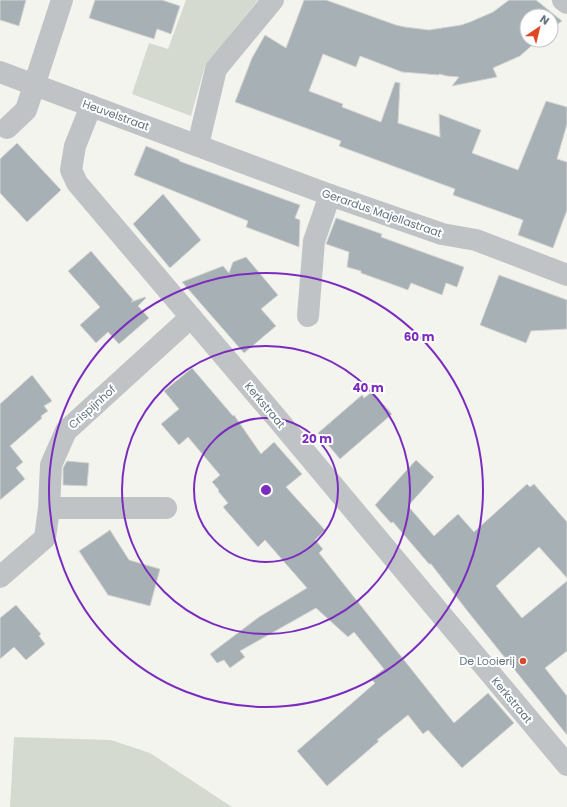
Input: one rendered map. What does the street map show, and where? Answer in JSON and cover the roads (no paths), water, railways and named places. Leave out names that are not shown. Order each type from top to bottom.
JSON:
[{"type":"street","points":[[7,128],[26,110],[62,0]]},
{"type":"street","points":[[198,145],[216,69],[273,0]]},
{"type":"street","points":[[563,0],[567,3]]},
{"type":"street","name":"Heuvelstraat","points":[[0,72],[198,145]]},
{"type":"street","name":"Kerkstraat","points":[[90,106],[75,146],[71,170],[77,183],[567,765]]},
{"type":"street","name":"Gerardus Majellastraat","points":[[198,145],[330,195],[442,234],[476,240],[567,275]]},
{"type":"street","points":[[308,316],[314,241],[330,195]]},
{"type":"street","name":"Crispijnhof","points":[[0,577],[45,538],[51,465],[66,431],[191,317]]},
{"type":"street","points":[[48,508],[166,508]]},
{"type":"place","name":"De Looierij","points":[[523,661]]}]
